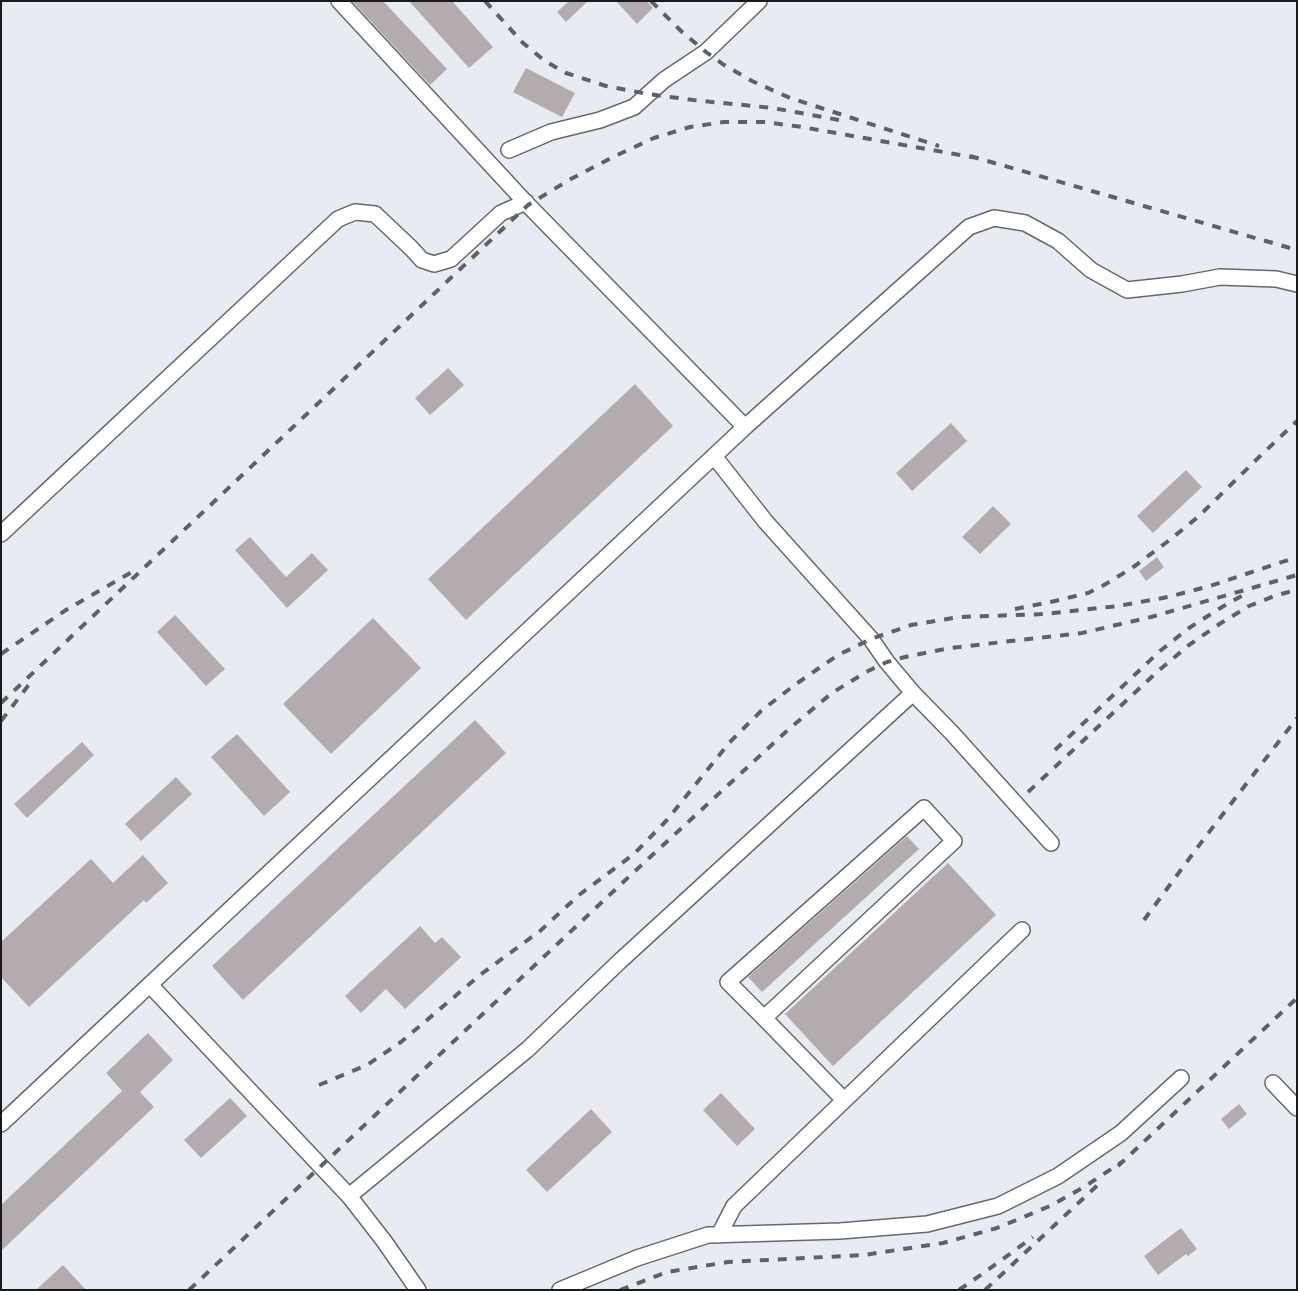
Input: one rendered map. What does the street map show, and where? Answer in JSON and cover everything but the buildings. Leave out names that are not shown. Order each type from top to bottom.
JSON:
[{"type":"street","points":[[339,1],[526,202],[745,427]]},
{"type":"street","points":[[509,150],[551,132],[600,120],[634,107],[664,80],[706,52],[759,1]]},
{"type":"street","points":[[1,534],[338,219],[355,212],[375,214],[422,260],[434,264],[451,259],[501,212],[526,202]]},
{"type":"street","points":[[1,1124],[745,427],[969,227],[994,218],[1025,223],[1058,241],[1092,270],[1126,290],[1182,284],[1220,276],[1276,279],[1297,284]]},
{"type":"street","points":[[714,456],[765,521],[871,639],[913,693],[952,733],[1051,843]]},
{"type":"street","points":[[349,1196],[528,1049],[913,693]]},
{"type":"street","points":[[764,1018],[954,841],[924,808],[728,982],[844,1100]]},
{"type":"street","points":[[719,1235],[734,1206],[1022,930]]},
{"type":"street","points":[[150,985],[349,1196],[384,1241],[418,1290]]},
{"type":"street","points":[[560,1290],[637,1258],[708,1235],[840,1231],[927,1224],[998,1206],[1058,1176],[1121,1133],[1181,1078]]},
{"type":"street","points":[[1273,1083],[1297,1108]]},
{"type":"railway","points":[[485,1],[523,43],[545,61],[566,73],[606,86],[648,94],[773,108],[839,120]]},
{"type":"railway","points":[[651,1],[681,31],[706,52],[752,81],[790,98],[939,146]]},
{"type":"railway","points":[[1,703],[528,205],[569,180],[654,138],[690,127],[724,122],[765,122],[802,127],[977,158]]},
{"type":"railway","points":[[970,156],[1297,250]]},
{"type":"railway","points":[[1015,609],[1088,593],[1132,568],[1198,517],[1297,421]]},
{"type":"railway","points":[[319,1085],[367,1065],[401,1042],[480,975],[540,931],[579,895],[634,854],[666,821],[729,743],[761,711],[838,655],[871,639],[911,625],[959,617],[1045,614],[1118,606],[1168,597],[1210,586],[1297,557]]},
{"type":"railway","points":[[1,654],[66,610],[137,569]]},
{"type":"railway","points":[[189,1290],[634,872],[790,728],[832,693],[866,672],[887,662],[905,657],[950,648],[1082,633],[1151,617],[1297,575]]},
{"type":"railway","points":[[1028,792],[1157,672],[1189,645],[1249,606],[1277,595],[1297,590]]},
{"type":"railway","points":[[1055,750],[1160,651],[1189,628],[1245,594]]},
{"type":"railway","points":[[1,721],[31,682]]},
{"type":"railway","points":[[1144,920],[1297,718]]},
{"type":"railway","points":[[1118,1166],[1297,998]]},
{"type":"railway","points":[[620,1290],[667,1272],[728,1262],[864,1255],[943,1243],[997,1228],[1050,1206],[1084,1187],[1122,1162]]},
{"type":"railway","points":[[985,1290],[1102,1181]]},
{"type":"railway","points":[[959,1290],[1033,1237]]}]
